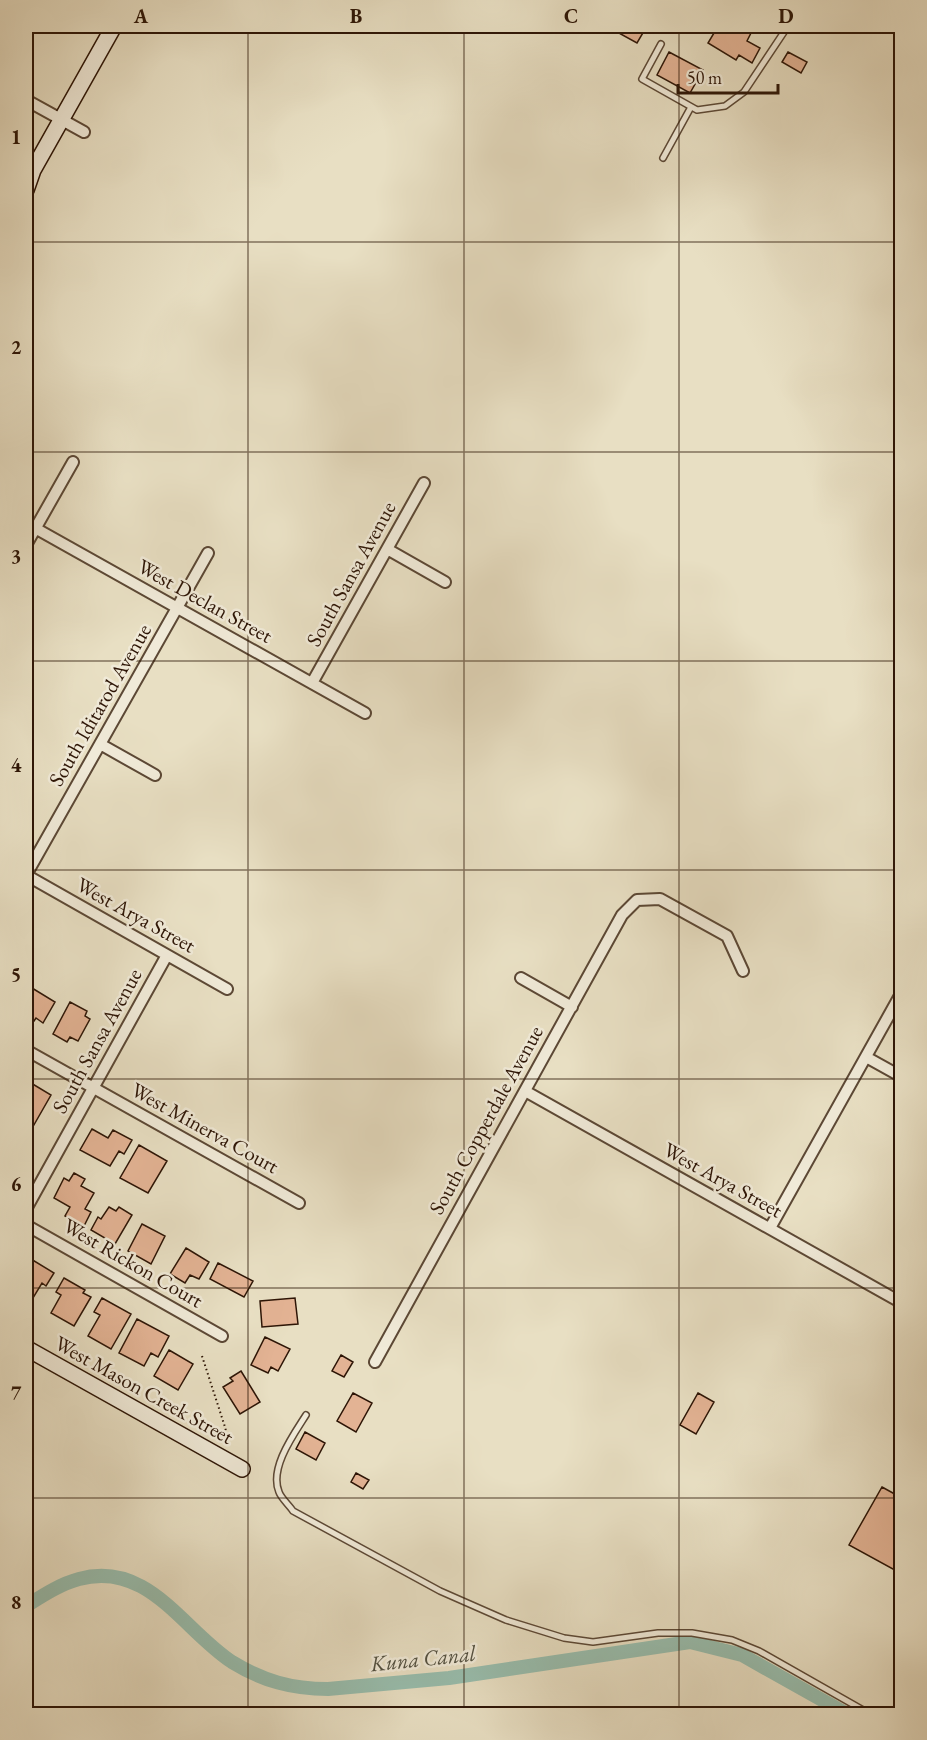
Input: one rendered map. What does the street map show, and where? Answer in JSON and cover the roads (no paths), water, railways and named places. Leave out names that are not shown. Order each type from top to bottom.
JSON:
[{"type":"street","points":[[26,190],[33,170],[114,26]]},
{"type":"street","points":[[26,100],[84,132]]},
{"type":"street","points":[[26,545],[30,526],[73,462]]},
{"type":"street","name":"South Sansa Avenue","points":[[312,683],[424,483]]},
{"type":"street","name":"West Declan Street","points":[[30,526],[365,713]]},
{"type":"street","points":[[387,549],[445,582]]},
{"type":"street","name":"South Iditarod Avenue","points":[[26,875],[208,554]]},
{"type":"street","points":[[100,744],[155,775]]},
{"type":"street","name":"West Arya Street","points":[[26,875],[227,988]]},
{"type":"street","name":"South Copperdale Avenue","points":[[375,1362],[622,915],[637,900],[660,899],[727,936],[743,971]]},
{"type":"street","name":"South Sansa Avenue","points":[[26,1209],[167,954]]},
{"type":"street","points":[[521,978],[572,1007]]},
{"type":"street","points":[[770,1228],[902,992]]},
{"type":"street","name":"West Minerva Court","points":[[26,1050],[299,1203]]},
{"type":"street","points":[[866,1057],[902,1077]]},
{"type":"street","name":"West Arya Street","points":[[525,1091],[902,1303]]},
{"type":"street","name":"West Rickon Court","points":[[26,1225],[222,1336]]},
{"type":"street","name":"West Mason Creek Street","points":[[26,1348],[242,1469]]},
{"type":"lane","points":[[772,26],[784,32]]},
{"type":"lane","points":[[661,44],[642,79],[697,110],[725,106],[744,92],[789,26]]},
{"type":"lane","points":[[663,158],[691,107]]},
{"type":"lane","points":[[306,1415],[286,1447],[277,1472],[279,1492],[293,1511],[440,1591],[506,1620],[564,1638],[593,1642],[658,1633],[692,1633],[732,1640],[759,1651],[870,1714]]},
{"type":"waterway","name":"Kuna Canal","points":[[26,1606],[58,1587],[79,1579],[103,1576],[125,1579],[145,1588],[163,1601],[232,1662],[278,1683],[315,1689],[449,1678],[690,1642],[742,1655],[847,1714]]}]
